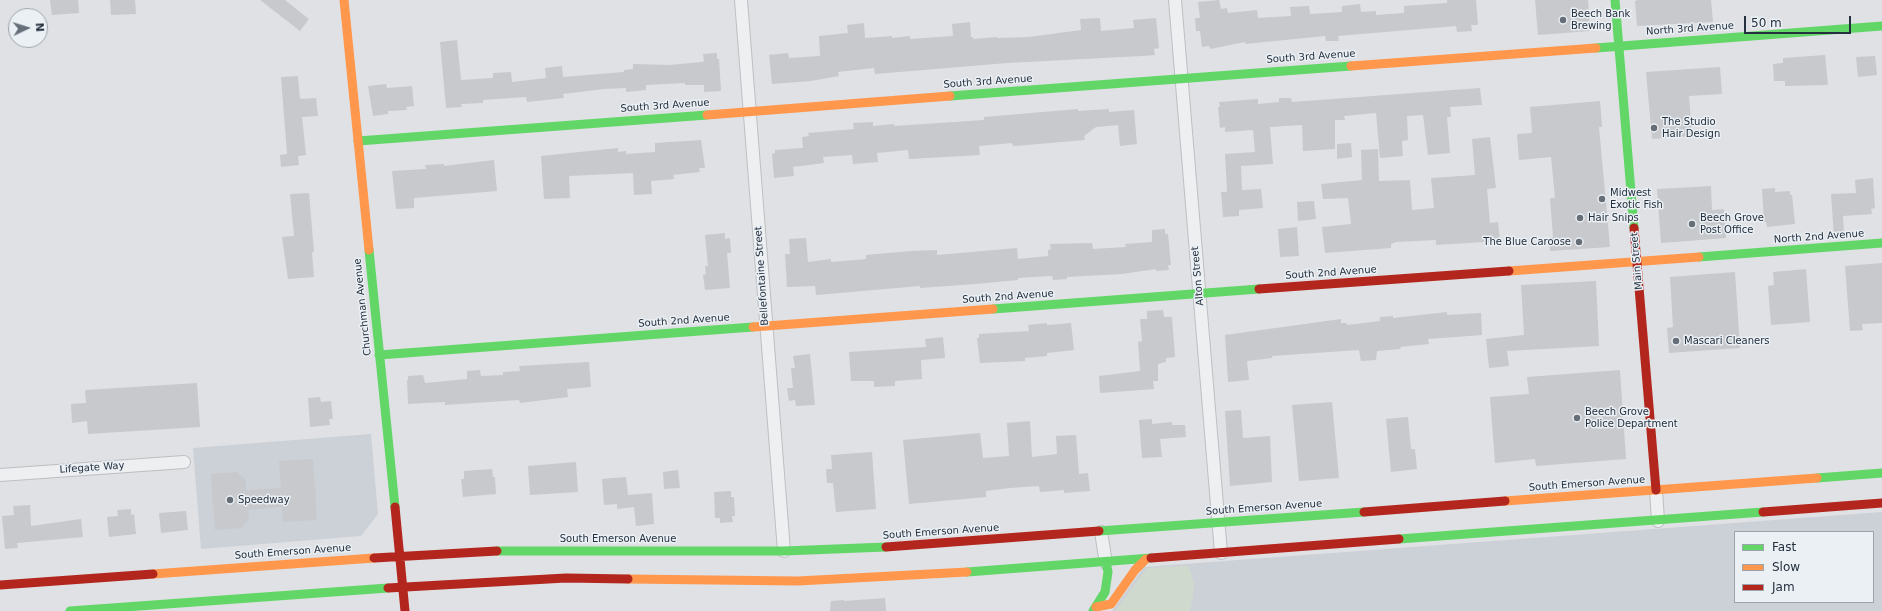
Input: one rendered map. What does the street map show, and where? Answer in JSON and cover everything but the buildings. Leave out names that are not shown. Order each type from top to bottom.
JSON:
[{"type":"street","name":"Churchman Avenue","points":[[344,0],[398,555],[405,611]]},
{"type":"street","name":"Bellefontaine Street","points":[[741,0],[765,326],[784,551]]},
{"type":"street","name":"Alton Street","points":[[1175,0],[1221,552]]},
{"type":"street","name":"Main Street","points":[[1615,0],[1638,261],[1658,521]]},
{"type":"street","name":"North 3rd Avenue","points":[[1619,46],[1882,26]]},
{"type":"street","name":"South 3rd Avenue","points":[[358,141],[1619,46]]},
{"type":"street","name":"North 2nd Avenue","points":[[1638,261],[1882,243]]},
{"type":"street","name":"South 2nd Avenue","points":[[379,355],[1638,261]]},
{"type":"street","name":"Lifegate Way","points":[[0,475],[184,462]]},
{"type":"street","name":"South Emerson Avenue","points":[[0,585],[398,555],[534,550],[784,551],[860,549],[1882,473]]},
{"type":"street","points":[[70,611],[443,584],[566,578],[798,581],[909,576],[1882,504]]},
{"type":"street","points":[[1095,609],[1101,600],[1107,582],[1108,572],[1101,532]]},
{"type":"street","points":[[1095,609],[1111,604],[1135,570],[1146,559]]},
{"type":"shaded area","points":[[371,434],[378,514],[361,536],[201,549],[193,448]]},
{"type":"shaded area","points":[[1882,512],[1882,611],[1112,611],[1144,567]]},
{"type":"shaded area","points":[[1189,566],[1194,584],[1190,611],[1115,611],[1147,568]]},
{"type":"traffic: fast","points":[[1615,0],[1634,228]]},
{"type":"traffic: fast","points":[[1596,48],[1882,26]]},
{"type":"traffic: fast","points":[[950,96],[1351,66]]},
{"type":"traffic: fast","points":[[358,141],[707,115]]},
{"type":"traffic: fast","points":[[1699,257],[1882,243]]},
{"type":"traffic: fast","points":[[369,250],[395,507]]},
{"type":"traffic: fast","points":[[993,309],[1259,289]]},
{"type":"traffic: fast","points":[[379,355],[753,327]]},
{"type":"traffic: fast","points":[[1817,478],[1882,473]]},
{"type":"traffic: fast","points":[[1099,531],[1364,512]]},
{"type":"traffic: fast","points":[[1399,539],[1763,512]]},
{"type":"traffic: fast","points":[[497,551],[784,551],[886,547]]},
{"type":"traffic: fast","points":[[967,572],[1151,558]]},
{"type":"traffic: fast","points":[[1093,611],[1105,592],[1108,572],[1106,563]]},
{"type":"traffic: fast","points":[[70,611],[388,588]]},
{"type":"traffic: slow","points":[[344,0],[369,250]]},
{"type":"traffic: slow","points":[[1351,66],[1596,48]]},
{"type":"traffic: slow","points":[[707,115],[950,96]]},
{"type":"traffic: slow","points":[[1509,271],[1699,257]]},
{"type":"traffic: slow","points":[[753,327],[993,309]]},
{"type":"traffic: slow","points":[[1505,501],[1817,478]]},
{"type":"traffic: slow","points":[[153,574],[374,558]]},
{"type":"traffic: slow","points":[[1096,607],[1111,604],[1135,570],[1146,559]]},
{"type":"traffic: slow","points":[[628,579],[798,581],[967,572]]},
{"type":"traffic: jam","points":[[1634,228],[1656,490]]},
{"type":"traffic: jam","points":[[1259,289],[1509,271]]},
{"type":"traffic: jam","points":[[1364,512],[1505,501]]},
{"type":"traffic: jam","points":[[1763,512],[1882,503]]},
{"type":"traffic: jam","points":[[395,507],[405,611]]},
{"type":"traffic: jam","points":[[886,547],[1099,531]]},
{"type":"traffic: jam","points":[[1151,558],[1399,539]]},
{"type":"traffic: jam","points":[[374,558],[497,551]]},
{"type":"traffic: jam","points":[[0,585],[153,574]]},
{"type":"traffic: jam","points":[[388,588],[566,578],[628,579]]},
{"type":"place","name":"Beech Bank Brewing","points":[[1563,20]]},
{"type":"place","name":"The Studio Hair Design","points":[[1654,128]]},
{"type":"place","name":"Midwest Exotic Fish","points":[[1602,199]]},
{"type":"place","name":"Hair Snips","points":[[1580,218]]},
{"type":"place","name":"Beech Grove Post Office","points":[[1692,224]]},
{"type":"place","name":"The Blue Caroose","points":[[1579,242]]},
{"type":"place","name":"Mascari Cleaners","points":[[1676,341]]},
{"type":"place","name":"Beech Grove Police Department","points":[[1577,418]]},
{"type":"place","name":"Speedway","points":[[230,500]]}]
